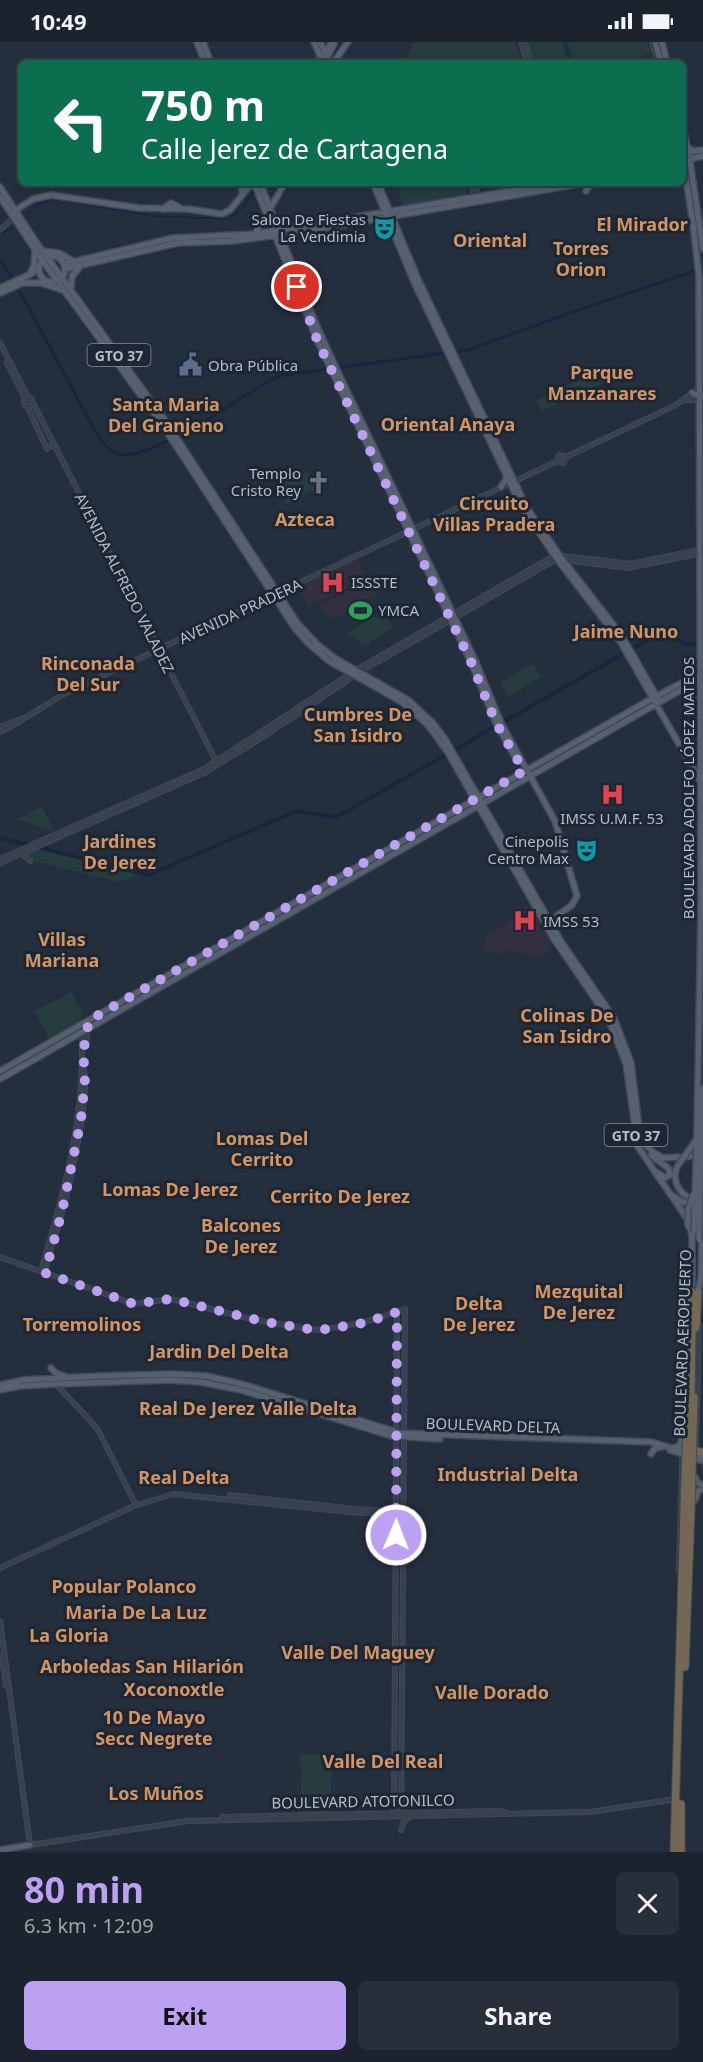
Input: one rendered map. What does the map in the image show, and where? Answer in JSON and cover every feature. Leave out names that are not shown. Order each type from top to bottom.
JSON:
[{"type":"highway","name":"BOULEVARD AEROPUERTO","points":[[693,1317],[690,1305],[694,1289]]},
{"type":"highway","name":"BOULEVARD AEROPUERTO","points":[[681,1852],[685,1585],[694,1289]]},
{"type":"highway","points":[[686,1334],[690,1305]]},
{"type":"highway","points":[[693,1317],[691,1362],[694,1453]]},
{"type":"highway","name":"BOULEVARD AEROPUERTO","points":[[674,1852],[685,1585]]},
{"type":"main road","points":[[197,42],[204,60]]},
{"type":"main road","points":[[202,42],[210,60]]},
{"type":"main road","points":[[326,60],[348,42]]},
{"type":"main road","points":[[654,42],[658,60]]},
{"type":"main road","points":[[662,42],[666,60]]},
{"type":"main road","points":[[324,43],[326,60]]},
{"type":"main road","points":[[324,43],[326,60]]},
{"type":"main road","points":[[324,43],[326,60]]},
{"type":"main road","name":"BOULEVARD ADOLFO LÓPEZ MATEOS","points":[[686,139],[686,158],[694,191],[703,249]]},
{"type":"main road","points":[[687,143],[692,151],[703,150]]},
{"type":"main road","points":[[686,158],[703,150]]},
{"type":"main road","points":[[686,158],[703,156]]},
{"type":"main road","name":"BOULEVARD ADOLFO LÓPEZ MATEOS","points":[[686,180],[699,272],[702,386],[700,1100]]},
{"type":"main road","points":[[687,185],[691,186],[694,191]]},
{"type":"main road","points":[[233,207],[248,186]]},
{"type":"main road","points":[[10,204],[25,204],[40,197],[56,195],[127,206],[182,209],[217,214],[226,213],[233,207],[248,186]]},
{"type":"main road","points":[[238,241],[255,234],[283,186]]},
{"type":"main road","points":[[375,186],[383,202],[398,210]]},
{"type":"main road","points":[[379,186],[390,224],[512,483]]},
{"type":"main road","points":[[29,275],[39,251],[56,252],[80,263],[178,243],[238,241],[372,214],[386,215],[398,210],[477,200],[544,186]]},
{"type":"main road","points":[[65,267],[173,238],[278,233],[566,186]]},
{"type":"main road","points":[[586,191],[590,186]]},
{"type":"main road","points":[[260,187],[333,368],[452,617],[496,723],[551,818],[560,842],[574,896],[570,902],[546,921]]},
{"type":"main road","name":"GTO 37","points":[[0,188],[15,217]]},
{"type":"main road","name":"GTO 37","points":[[0,197],[39,251],[43,261],[69,292],[174,437],[292,616],[312,639],[336,659],[395,698],[427,724],[479,801]]},
{"type":"main road","points":[[372,214],[383,202]]},
{"type":"main road","points":[[15,217],[25,204]]},
{"type":"main road","points":[[386,215],[506,474],[558,557],[622,636],[701,777]]},
{"type":"main road","points":[[261,223],[265,229],[278,233]]},
{"type":"main road","points":[[694,228],[699,240]]},
{"type":"main road","points":[[21,282],[43,261],[58,257],[65,267]]},
{"type":"main road","points":[[43,261],[39,272],[44,279]]},
{"type":"main road","points":[[21,282],[45,283],[69,292],[72,276],[80,263]]},
{"type":"main road","points":[[0,288],[34,279],[44,279],[50,282],[60,280],[65,267]]},
{"type":"main road","points":[[0,293],[12,284]]},
{"type":"main road","points":[[692,393],[702,399]]},
{"type":"main road","points":[[501,487],[506,480],[506,474]]},
{"type":"main road","points":[[367,668],[370,678]]},
{"type":"main road","points":[[0,1079],[278,921],[334,880],[447,816],[518,783],[527,774],[681,686],[700,669]]},
{"type":"main road","name":"GTO 37","points":[[355,673],[370,678],[399,694],[432,722],[455,754],[562,951],[602,1007],[619,1042],[626,1064],[637,1143],[643,1156],[690,1223],[692,1237]]},
{"type":"main road","points":[[689,679],[702,681]]},
{"type":"main road","points":[[681,686],[702,681]]},
{"type":"main road","points":[[657,700],[701,777]]},
{"type":"main road","points":[[693,760],[700,757]]},
{"type":"main road","points":[[0,1071],[270,917],[339,885],[450,823],[514,777],[527,774]]},
{"type":"main road","points":[[514,777],[519,779],[518,783]]},
{"type":"main road","points":[[447,816],[446,819],[450,823]]},
{"type":"main road","points":[[700,828],[703,837],[703,881]]},
{"type":"main road","points":[[334,880],[339,885]]},
{"type":"main road","points":[[270,917],[278,921]]},
{"type":"main road","points":[[263,921],[270,925]]},
{"type":"main road","name":"GTO 37","points":[[546,921],[606,1004],[619,1030],[633,1072],[640,1131],[645,1144],[654,1154],[668,1159],[702,1155]]},
{"type":"main road","points":[[699,1068],[695,1132],[697,1146],[700,1148],[703,1145]]},
{"type":"main road","points":[[700,1100],[703,1089]]},
{"type":"main road","name":"BOULEVARD AEROPUERTO","points":[[694,1289],[693,1259],[700,1100]]},
{"type":"main road","name":"BOULEVARD AEROPUERTO","points":[[694,1289],[693,1259],[700,1235],[700,1100]]},
{"type":"main road","points":[[640,1131],[646,1149],[668,1167],[670,1175],[663,1177],[643,1156]]},
{"type":"main road","points":[[680,1157],[691,1145],[695,1132]]},
{"type":"main road","points":[[697,1138],[677,1167],[676,1185],[692,1200],[703,1202]]},
{"type":"main road","points":[[694,1289],[689,1269],[693,1259],[688,1210],[693,1194],[703,1182]]},
{"type":"main road","points":[[666,1190],[685,1203],[694,1205],[703,1202]]},
{"type":"main road","points":[[697,1208],[702,1211],[700,1282],[694,1289],[692,1212],[697,1208]]},
{"type":"main road","points":[[700,1235],[703,1219]]},
{"type":"main road","points":[[700,1235],[703,1227]]},
{"type":"main road","points":[[51,1368],[58,1374],[70,1377]]},
{"type":"main road","points":[[179,1380],[185,1378],[187,1374]]},
{"type":"main road","name":"BOULEVARD DELTA","points":[[0,1390],[56,1382],[70,1377],[187,1374],[224,1380],[387,1429],[396,1434]]},
{"type":"main road","name":"BOULEVARD DELTA","points":[[0,1385],[23,1380],[56,1382],[179,1380],[228,1387],[340,1421],[404,1436],[649,1444],[694,1453]]},
{"type":"main road","points":[[340,1421],[342,1418],[358,1421]]},
{"type":"main road","points":[[387,1429],[396,1423]]},
{"type":"main road","name":"BOULEVARD DELTA","points":[[404,1436],[651,1442],[694,1453]]},
{"type":"main road","points":[[674,1448],[680,1445],[682,1439]]},
{"type":"main road","points":[[651,1454],[655,1448],[661,1447]]},
{"type":"main road","points":[[694,1500],[698,1491],[703,1487],[695,1477]]},
{"type":"main road","name":"BOULEVARD ATOTONILCO","points":[[0,1850],[29,1846]]},
{"type":"street","points":[[523,42],[528,60]]},
{"type":"street","points":[[474,186],[477,200]]},
{"type":"street","points":[[0,230],[15,217]]},
{"type":"street","points":[[0,343],[26,398],[24,402],[47,449],[54,446]]},
{"type":"street","points":[[0,349],[26,398]]},
{"type":"street","name":"AVENIDA PRADERA","points":[[0,729],[23,720],[66,693],[685,400],[702,386]]},
{"type":"street","name":"AVENIDA ALFREDO VALADEZ","points":[[26,398],[32,401],[217,763]]},
{"type":"street","name":"AVENIDA PRADERA","points":[[685,400],[702,399]]},
{"type":"street","points":[[27,406],[31,405],[32,401]]},
{"type":"street","points":[[0,861],[26,852],[32,846],[40,845],[194,778],[355,673],[558,557],[631,566],[691,556],[701,551]]},
{"type":"street","points":[[631,566],[701,551]]},
{"type":"street","points":[[355,673],[367,668],[377,660]]},
{"type":"street","points":[[0,861],[217,763]]},
{"type":"street","points":[[26,852],[25,857],[30,861]]},
{"type":"street","points":[[44,1273],[42,1268],[57,1214],[77,1120],[85,1022]]},
{"type":"street","points":[[44,1273],[62,1212],[82,1113],[85,1079],[83,1065]]},
{"type":"street","points":[[82,1113],[86,1122]]},
{"type":"street","points":[[0,1257],[134,1304],[171,1299],[265,1322],[324,1330],[364,1323],[405,1309],[401,1814]]},
{"type":"street","name":"BOULEVARD AEROPUERTO","points":[[689,1269],[682,1439],[694,1453]]},
{"type":"street","name":"BOULEVARD AEROPUERTO","points":[[685,1585],[691,1569],[700,1282]]},
{"type":"street","points":[[394,1815],[397,1312]]},
{"type":"street","points":[[56,1382],[98,1428],[136,1505]]},
{"type":"street","points":[[682,1439],[684,1445],[694,1453]]},
{"type":"street","name":"BOULEVARD AEROPUERTO","points":[[685,1585],[679,1564],[681,1466],[694,1453]]},
{"type":"street","points":[[681,1466],[686,1461],[690,1461],[695,1469]]},
{"type":"street","points":[[0,1568],[136,1505],[173,1494],[230,1497],[351,1512],[404,1514]]},
{"type":"street","points":[[0,1620],[4,1679]]},
{"type":"street","points":[[0,1640],[29,1846]]},
{"type":"street","points":[[394,1755],[398,1759],[402,1756]]},
{"type":"street","name":"BOULEVARD ATOTONILCO","points":[[217,1819],[501,1811],[509,1814],[604,1811],[677,1799]]},
{"type":"street","points":[[401,1830],[404,1822],[412,1814],[406,1810],[402,1802]]},
{"type":"street","points":[[384,1813],[390,1810],[394,1803]]},
{"type":"street","name":"BOULEVARD ATOTONILCO","points":[[29,1846],[172,1823],[247,1816],[384,1813],[394,1815]]},
{"type":"shaded area","name":"ISSSTE","points":[[358,558],[367,579],[308,606],[299,586]]},
{"type":"shaded area","name":"ISSSTE","points":[[369,581],[377,595],[333,620],[322,610],[320,605]]},
{"type":"shaded area","name":"IMSS 53","points":[[532,906],[553,941],[549,943],[551,948],[537,957],[508,950],[503,950],[502,955],[483,950],[487,936]]},
{"type":"green space","points":[[413,42],[515,42],[522,60],[405,60]]},
{"type":"green space","points":[[529,42],[562,42],[567,60],[532,60]]},
{"type":"green space","points":[[567,42],[648,42],[651,53],[631,60],[574,60]]},
{"type":"green space","points":[[398,186],[471,186],[466,189],[466,194],[403,208]]},
{"type":"green space","name":"Parque Manzanares","points":[[602,369],[608,381],[541,411],[536,400]]},
{"type":"green space","points":[[308,471],[317,489],[286,504],[277,485]]},
{"type":"green space","points":[[385,612],[393,628],[365,645],[346,633]]},
{"type":"green space","points":[[533,664],[541,677],[508,697],[500,682]]},
{"type":"green space","points":[[42,807],[54,831],[17,819]]},
{"type":"green space","points":[[39,848],[138,875],[119,882],[27,859],[26,854]]},
{"type":"green space","points":[[72,992],[78,1006],[81,1004],[82,1023],[49,1040],[35,1011]]},
{"type":"green space","points":[[300,1754],[332,1754],[330,1812],[302,1813]]},
{"type":"waterway","points":[[331,60],[342,42]]},
{"type":"waterway","points":[[24,218],[38,204],[55,199],[154,216],[229,219],[242,209],[255,189]]},
{"type":"waterway","points":[[0,233],[16,225]]},
{"type":"waterway","points":[[0,260],[13,279],[96,433],[107,447],[119,454],[133,454],[174,438],[274,378],[468,350],[697,270]]},
{"type":"waterway","points":[[632,649],[667,630],[684,644],[697,644]]},
{"type":"waterway","points":[[503,722],[625,653]]},
{"type":"waterway","points":[[455,750],[495,726]]},
{"type":"waterway","points":[[340,815],[447,754]]},
{"type":"waterway","points":[[41,848],[149,875],[296,811],[336,817]]},
{"type":"waterway","points":[[0,838],[28,845]]},
{"type":"place","name":"Salon De Fiestas La Vendimia","points":[[384,228]]},
{"type":"place","name":"Obra Pública","points":[[190,365]]},
{"type":"place","name":"Templo Cristo Rey","points":[[319,482]]},
{"type":"place","name":"ISSSTE","points":[[333,582]]},
{"type":"place","name":"YMCA","points":[[360,610]]},
{"type":"place","name":"IMSS U.M.F. 53","points":[[612,794]]},
{"type":"place","name":"Cinepolis Centro Max","points":[[587,850]]},
{"type":"place","name":"IMSS 53","points":[[525,921]]},
{"type":"district","name":"El Mirador","points":[[642,224]]},
{"type":"district","name":"Oriental","points":[[490,240]]},
{"type":"district","name":"Torres Orion","points":[[581,258]]},
{"type":"district","name":"Parque Manzanares","points":[[602,382]]},
{"type":"district","name":"Santa Maria Del Granjeno","points":[[166,414]]},
{"type":"district","name":"Oriental Anaya","points":[[448,424]]},
{"type":"district","name":"Circuito Villas Pradera","points":[[494,513]]},
{"type":"district","name":"Azteca","points":[[305,519]]},
{"type":"district","name":"Jaime Nuno","points":[[626,631]]},
{"type":"district","name":"Rinconada Del Sur","points":[[88,673]]},
{"type":"district","name":"Cumbres De San Isidro","points":[[358,724]]},
{"type":"district","name":"Jardines De Jerez","points":[[120,851]]},
{"type":"district","name":"Villas Mariana","points":[[62,949]]},
{"type":"district","name":"Colinas De San Isidro","points":[[567,1025]]},
{"type":"district","name":"Lomas Del Cerrito","points":[[262,1148]]},
{"type":"district","name":"Lomas De Jerez","points":[[170,1189]]},
{"type":"district","name":"Cerrito De Jerez","points":[[340,1196]]},
{"type":"district","name":"Balcones De Jerez","points":[[241,1235]]},
{"type":"district","name":"Mezquital De Jerez","points":[[579,1301]]},
{"type":"district","name":"Delta De Jerez","points":[[479,1313]]},
{"type":"district","name":"Torremolinos","points":[[82,1324]]},
{"type":"district","name":"Jardin Del Delta","points":[[219,1351]]},
{"type":"district","name":"Real De Jerez","points":[[197,1408]]},
{"type":"district","name":"Valle Delta","points":[[309,1408]]},
{"type":"district","name":"Industrial Delta","points":[[508,1474]]},
{"type":"district","name":"Real Delta","points":[[184,1477]]},
{"type":"district","name":"Popular Polanco","points":[[124,1586]]},
{"type":"district","name":"Maria De La Luz","points":[[136,1612]]},
{"type":"district","name":"La Gloria","points":[[69,1635]]},
{"type":"district","name":"Valle Del Maguey","points":[[358,1652]]},
{"type":"district","name":"Arboledas San Hilarión","points":[[142,1666]]},
{"type":"district","name":"Xoconoxtle","points":[[174,1689]]},
{"type":"district","name":"Valle Dorado","points":[[492,1692]]},
{"type":"district","name":"10 De Mayo Secc Negrete","points":[[154,1727]]},
{"type":"district","name":"Valle Del Real","points":[[383,1761]]},
{"type":"district","name":"Los Muños","points":[[156,1793]]},
{"type":"route","points":[[297,287],[318,342],[471,662],[496,723],[524,771],[88,1021],[87,1038],[83,1045],[85,1079],[81,1120],[62,1212],[45,1273],[134,1304],[141,1305],[171,1299],[265,1322],[315,1330],[364,1323],[397,1312],[396,1535]]}]
